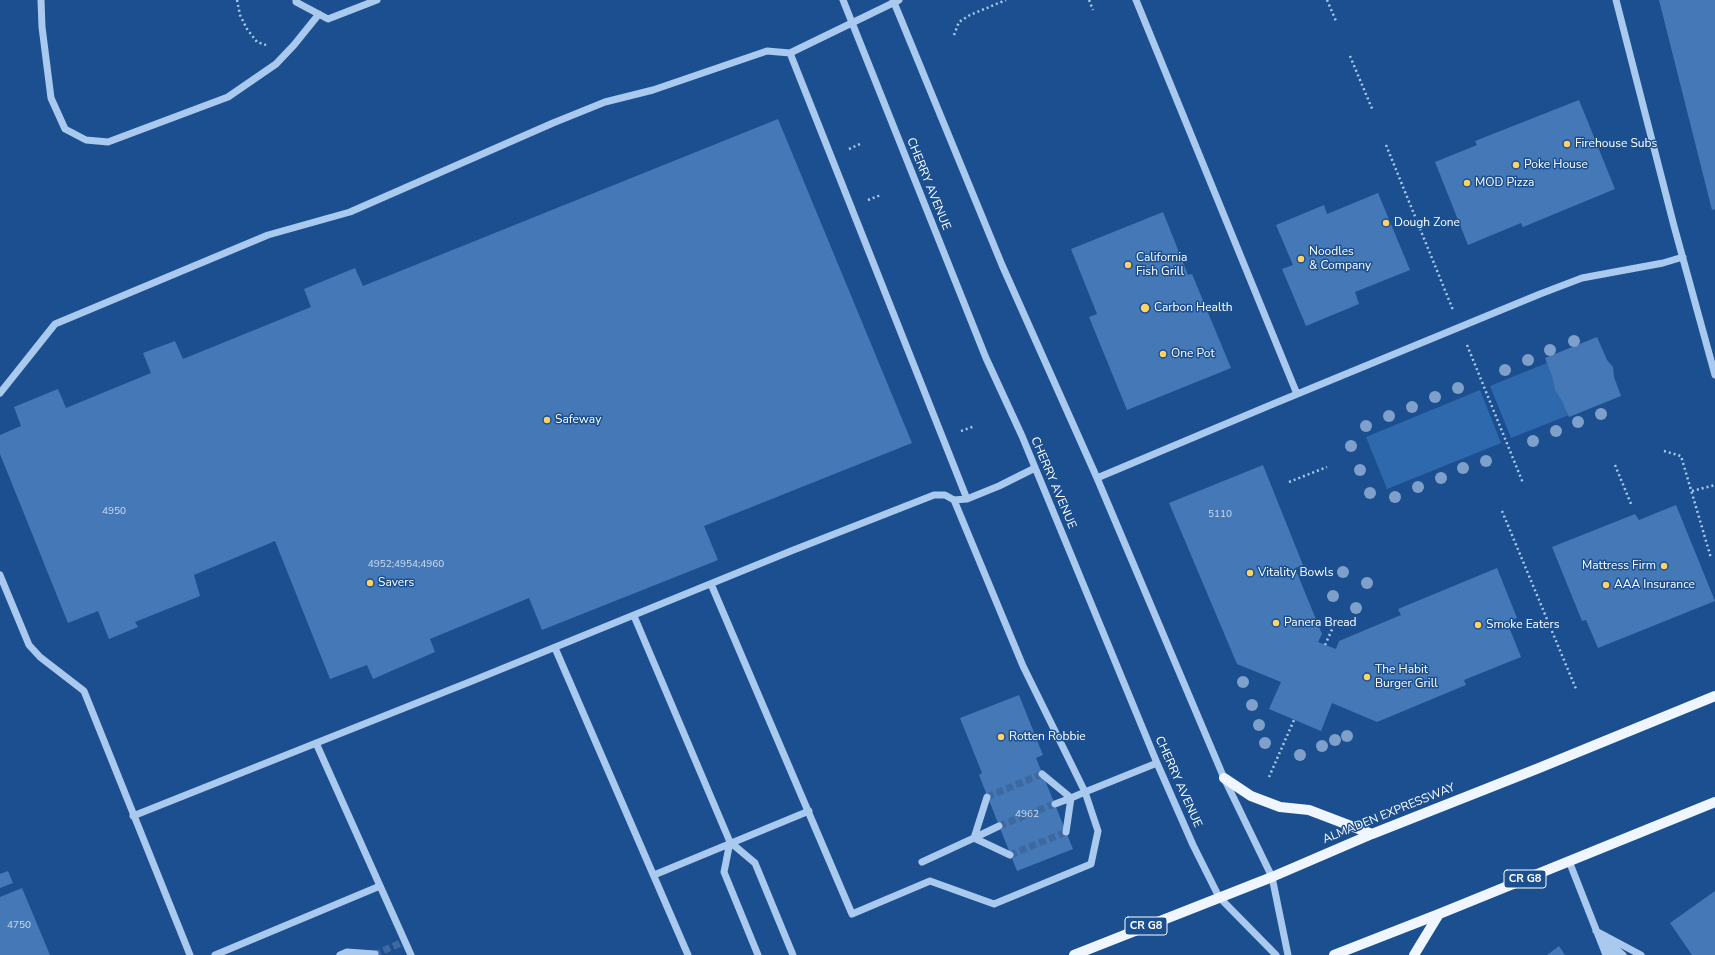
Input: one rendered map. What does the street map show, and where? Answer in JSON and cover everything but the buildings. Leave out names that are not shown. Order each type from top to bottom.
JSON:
[{"type":"main road","name":"ALMADEN EXPRESSWAY","points":[[1074,955],[1272,877],[1372,834],[1715,696]]},
{"type":"main road","points":[[1224,778],[1251,796],[1280,807],[1309,810],[1372,834]]},
{"type":"main road","name":"CR G8","points":[[1334,955],[1715,802]]},
{"type":"main road","points":[[1414,955],[1439,914]]},
{"type":"street","points":[[42,0],[42,27],[51,98],[66,129],[86,140],[108,142],[228,97],[276,64],[294,45],[318,14]]},
{"type":"street","points":[[296,0],[296,2],[328,18],[377,0]]},
{"type":"street","name":"CHERRY AVENUE","points":[[843,0],[986,358],[1035,468],[1157,763],[1193,845],[1219,897],[1276,955]]},
{"type":"street","points":[[1136,0],[1297,394]]},
{"type":"street","points":[[1616,0],[1674,226],[1715,375]]},
{"type":"street","points":[[0,393],[55,324],[268,235],[350,212],[605,102],[653,90],[767,51],[790,53],[852,24],[896,1],[1002,264],[1097,478],[1224,778],[1272,877],[1288,955]]},
{"type":"street","points":[[790,53],[967,499]]},
{"type":"street","points":[[1097,478],[1297,394],[1582,278],[1663,263],[1683,257]]},
{"type":"street","points":[[133,816],[555,648],[791,550],[934,495],[945,495],[954,500],[967,499],[999,486],[1035,468]]},
{"type":"street","points":[[711,584],[852,914],[930,881],[994,904],[1091,864],[1098,831],[1085,792],[1022,666],[954,500]]},
{"type":"street","points":[[0,575],[28,645],[40,657],[84,691],[190,955]]},
{"type":"street","points":[[634,616],[730,842],[755,863],[792,955]]},
{"type":"street","points":[[555,648],[688,955]]},
{"type":"street","points":[[316,743],[411,955]]},
{"type":"street","points":[[1055,804],[1157,763]]},
{"type":"street","points":[[1042,774],[1071,798]]},
{"type":"street","points":[[974,838],[987,796]]},
{"type":"street","points":[[1066,832],[1071,798]]},
{"type":"street","points":[[654,875],[730,842],[809,811]]},
{"type":"street","points":[[922,862],[999,826]]},
{"type":"street","points":[[974,838],[1010,855]]},
{"type":"street","points":[[730,842],[724,872],[758,955]]},
{"type":"street","points":[[1569,861],[1606,955]]},
{"type":"street","points":[[215,955],[380,886]]},
{"type":"street","points":[[1596,930],[1614,955]]},
{"type":"street","points":[[1596,930],[1623,955]]},
{"type":"street","points":[[1596,930],[1641,955]]},
{"type":"street","points":[[340,955],[347,952],[375,954]]},
{"type":"path","points":[[237,0],[240,15],[246,29],[257,42],[267,45]]},
{"type":"path","points":[[954,35],[960,22],[970,15],[1006,0]]},
{"type":"path","points":[[1089,0],[1093,10]]},
{"type":"path","points":[[1328,0],[1336,21]]},
{"type":"path","points":[[1350,56],[1373,111]]},
{"type":"path","points":[[1386,145],[1453,310]]},
{"type":"path","points":[[1467,345],[1523,483]]},
{"type":"path","points":[[960,431],[975,426]]},
{"type":"path","points":[[1664,451],[1681,456],[1711,558]]},
{"type":"path","points":[[1615,465],[1631,504]]},
{"type":"path","points":[[1289,482],[1327,467]]},
{"type":"path","points":[[1692,491],[1715,485]]},
{"type":"path","points":[[1502,511],[1576,689]]},
{"type":"path","points":[[1325,645],[1334,625]]},
{"type":"path","points":[[1269,777],[1294,720]]},
{"type":"shaded area","points":[[1547,363],[1569,415],[1511,438],[1490,386]]},
{"type":"shaded area","points":[[1480,390],[1501,443],[1387,489],[1366,437]]},
{"type":"tunnel","points":[[987,797],[1042,774]]},
{"type":"tunnel","points":[[999,826],[1055,804]]},
{"type":"tunnel","points":[[1010,855],[1066,832]]},
{"type":"tunnel","points":[[374,955],[405,941]]},
{"type":"place","name":"Firehouse Subs","points":[[1567,144]]},
{"type":"place","name":"Poke House","points":[[1516,165]]},
{"type":"place","name":"MOD Pizza","points":[[1467,183]]},
{"type":"place","name":"Dough Zone","points":[[1386,223]]},
{"type":"place","name":"Noodles & Company","points":[[1301,259]]},
{"type":"place","name":"California Fish Grill","points":[[1128,265]]},
{"type":"place","name":"Carbon Health","points":[[1145,308]]},
{"type":"place","name":"One Pot","points":[[1163,354]]},
{"type":"place","name":"Safeway","points":[[547,420]]},
{"type":"place","name":"Mattress Firm","points":[[1664,566]]},
{"type":"place","name":"Vitality Bowls","points":[[1250,573]]},
{"type":"place","name":"Savers","points":[[370,583]]},
{"type":"place","name":"AAA Insurance","points":[[1606,585]]},
{"type":"place","name":"Panera Bread","points":[[1276,623]]},
{"type":"place","name":"Smoke Eaters","points":[[1478,625]]},
{"type":"place","name":"The Habit Burger Grill","points":[[1367,677]]},
{"type":"place","name":"Rotten Robbie","points":[[1001,737]]}]
